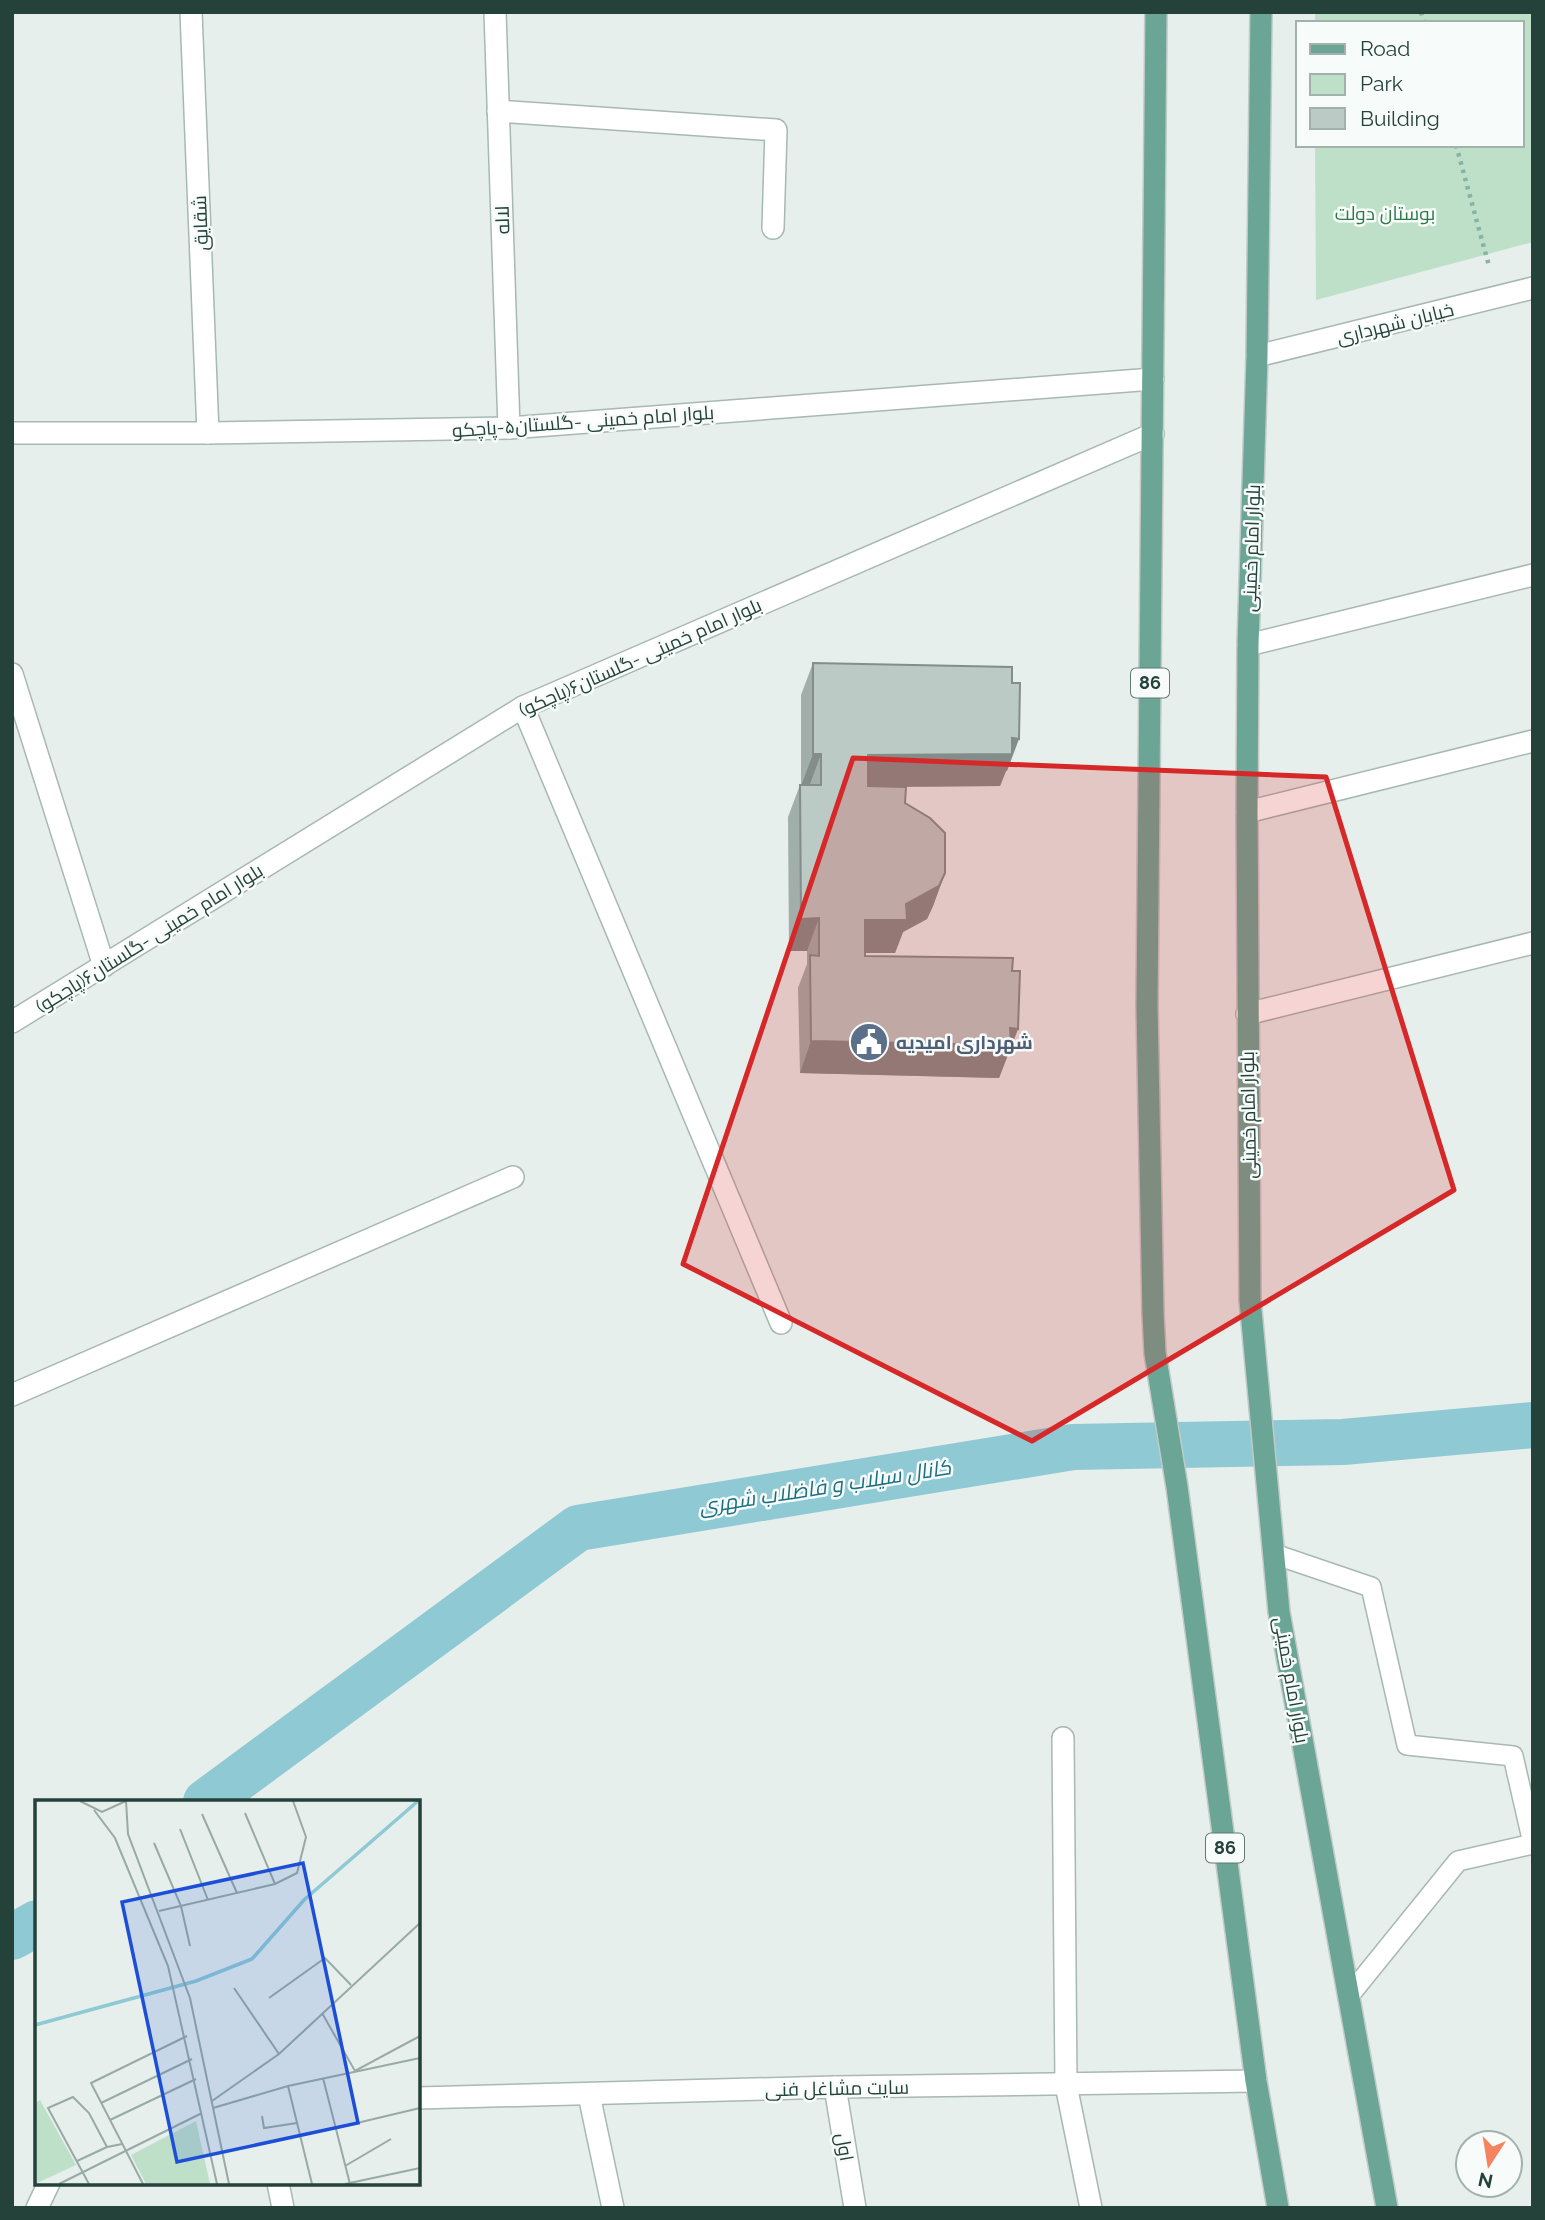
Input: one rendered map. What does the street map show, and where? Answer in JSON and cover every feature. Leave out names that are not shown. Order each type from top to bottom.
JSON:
[{"type":"main road","name":"86","points":[[1156,12],[1147,1006],[1156,1353],[1177,1487],[1256,2081],[1278,2208]]},
{"type":"main road","name":"بلوار امام خمینی","points":[[1261,12],[1248,645],[1247,1014],[1250,1300],[1279,1612],[1387,2208]]},
{"type":"street","name":"شقایق","points":[[191,12],[208,433]]},
{"type":"street","name":"لاله","points":[[495,12],[509,428]]},
{"type":"street","points":[[498,111],[776,130],[774,228]]},
{"type":"street","name":"خیابان شهرداری","points":[[1256,356],[1533,288]]},
{"type":"street","name":"بلوار امام خمینی -گلستان۵-پاچکو","points":[[12,433],[509,428],[1153,379]]},
{"type":"street","name":"بلوار امام خمینی -گلستان۶(پاچکو)","points":[[12,1022],[523,707],[1153,434]]},
{"type":"street","points":[[1248,645],[1533,576]]},
{"type":"street","points":[[12,674],[104,966]]},
{"type":"street","points":[[523,707],[781,1323]]},
{"type":"street","points":[[1247,812],[1533,741]]},
{"type":"street","points":[[1247,1014],[1533,943]]},
{"type":"street","points":[[12,1395],[513,1177]]},
{"type":"street","points":[[1063,1738],[1066,2085],[1091,2208]]},
{"type":"street","name":"سایت مشاغل فنی","points":[[420,2098],[835,2087],[1256,2081]]},
{"type":"street","name":"اول","points":[[835,2087],[855,2208]]},
{"type":"street","points":[[589,2095],[613,2208]]},
{"type":"street","points":[[37,2208],[48,2185]]},
{"type":"street","points":[[278,2185],[283,2208]]},
{"type":"lane","points":[[1273,1545],[1371,1587],[1407,1745],[1513,1756],[1533,1843],[1458,1861],[1348,1997]]},
{"type":"path","points":[[1457,147],[1497,297]]},
{"type":"highlighted area","points":[[853,758],[1326,777],[1454,1190],[1032,1441],[683,1264]]},
{"type":"green space","name":"بوستان دولت","points":[[1315,12],[1533,12],[1533,242],[1316,300],[1315,147],[1524,147],[1524,21],[1315,21]]},
{"type":"building","points":[[813,663],[1012,667],[1012,683],[1020,683],[1019,739],[1012,738],[1012,754],[868,755],[868,786],[906,787],[905,803],[930,818],[945,833],[945,873],[939,886],[906,904],[907,920],[865,920],[865,956],[1013,958],[1012,971],[1020,971],[1018,1029],[1010,1028],[1011,1045],[811,1041],[810,955],[819,956],[819,918],[801,919],[800,785],[821,785],[821,754],[813,754]]},
{"type":"waterway","name":"کانال سیلاب و فاضلاب شهری","points":[[209,1800],[578,1528],[1073,1447],[1343,1442],[1533,1425]]},
{"type":"waterway","name":"کانال سیلاب و فاضلاب شهری","points":[[12,1937],[35,1924]]},
{"type":"place","name":"شهرداری امیدیه","points":[[869,1042]]}]
